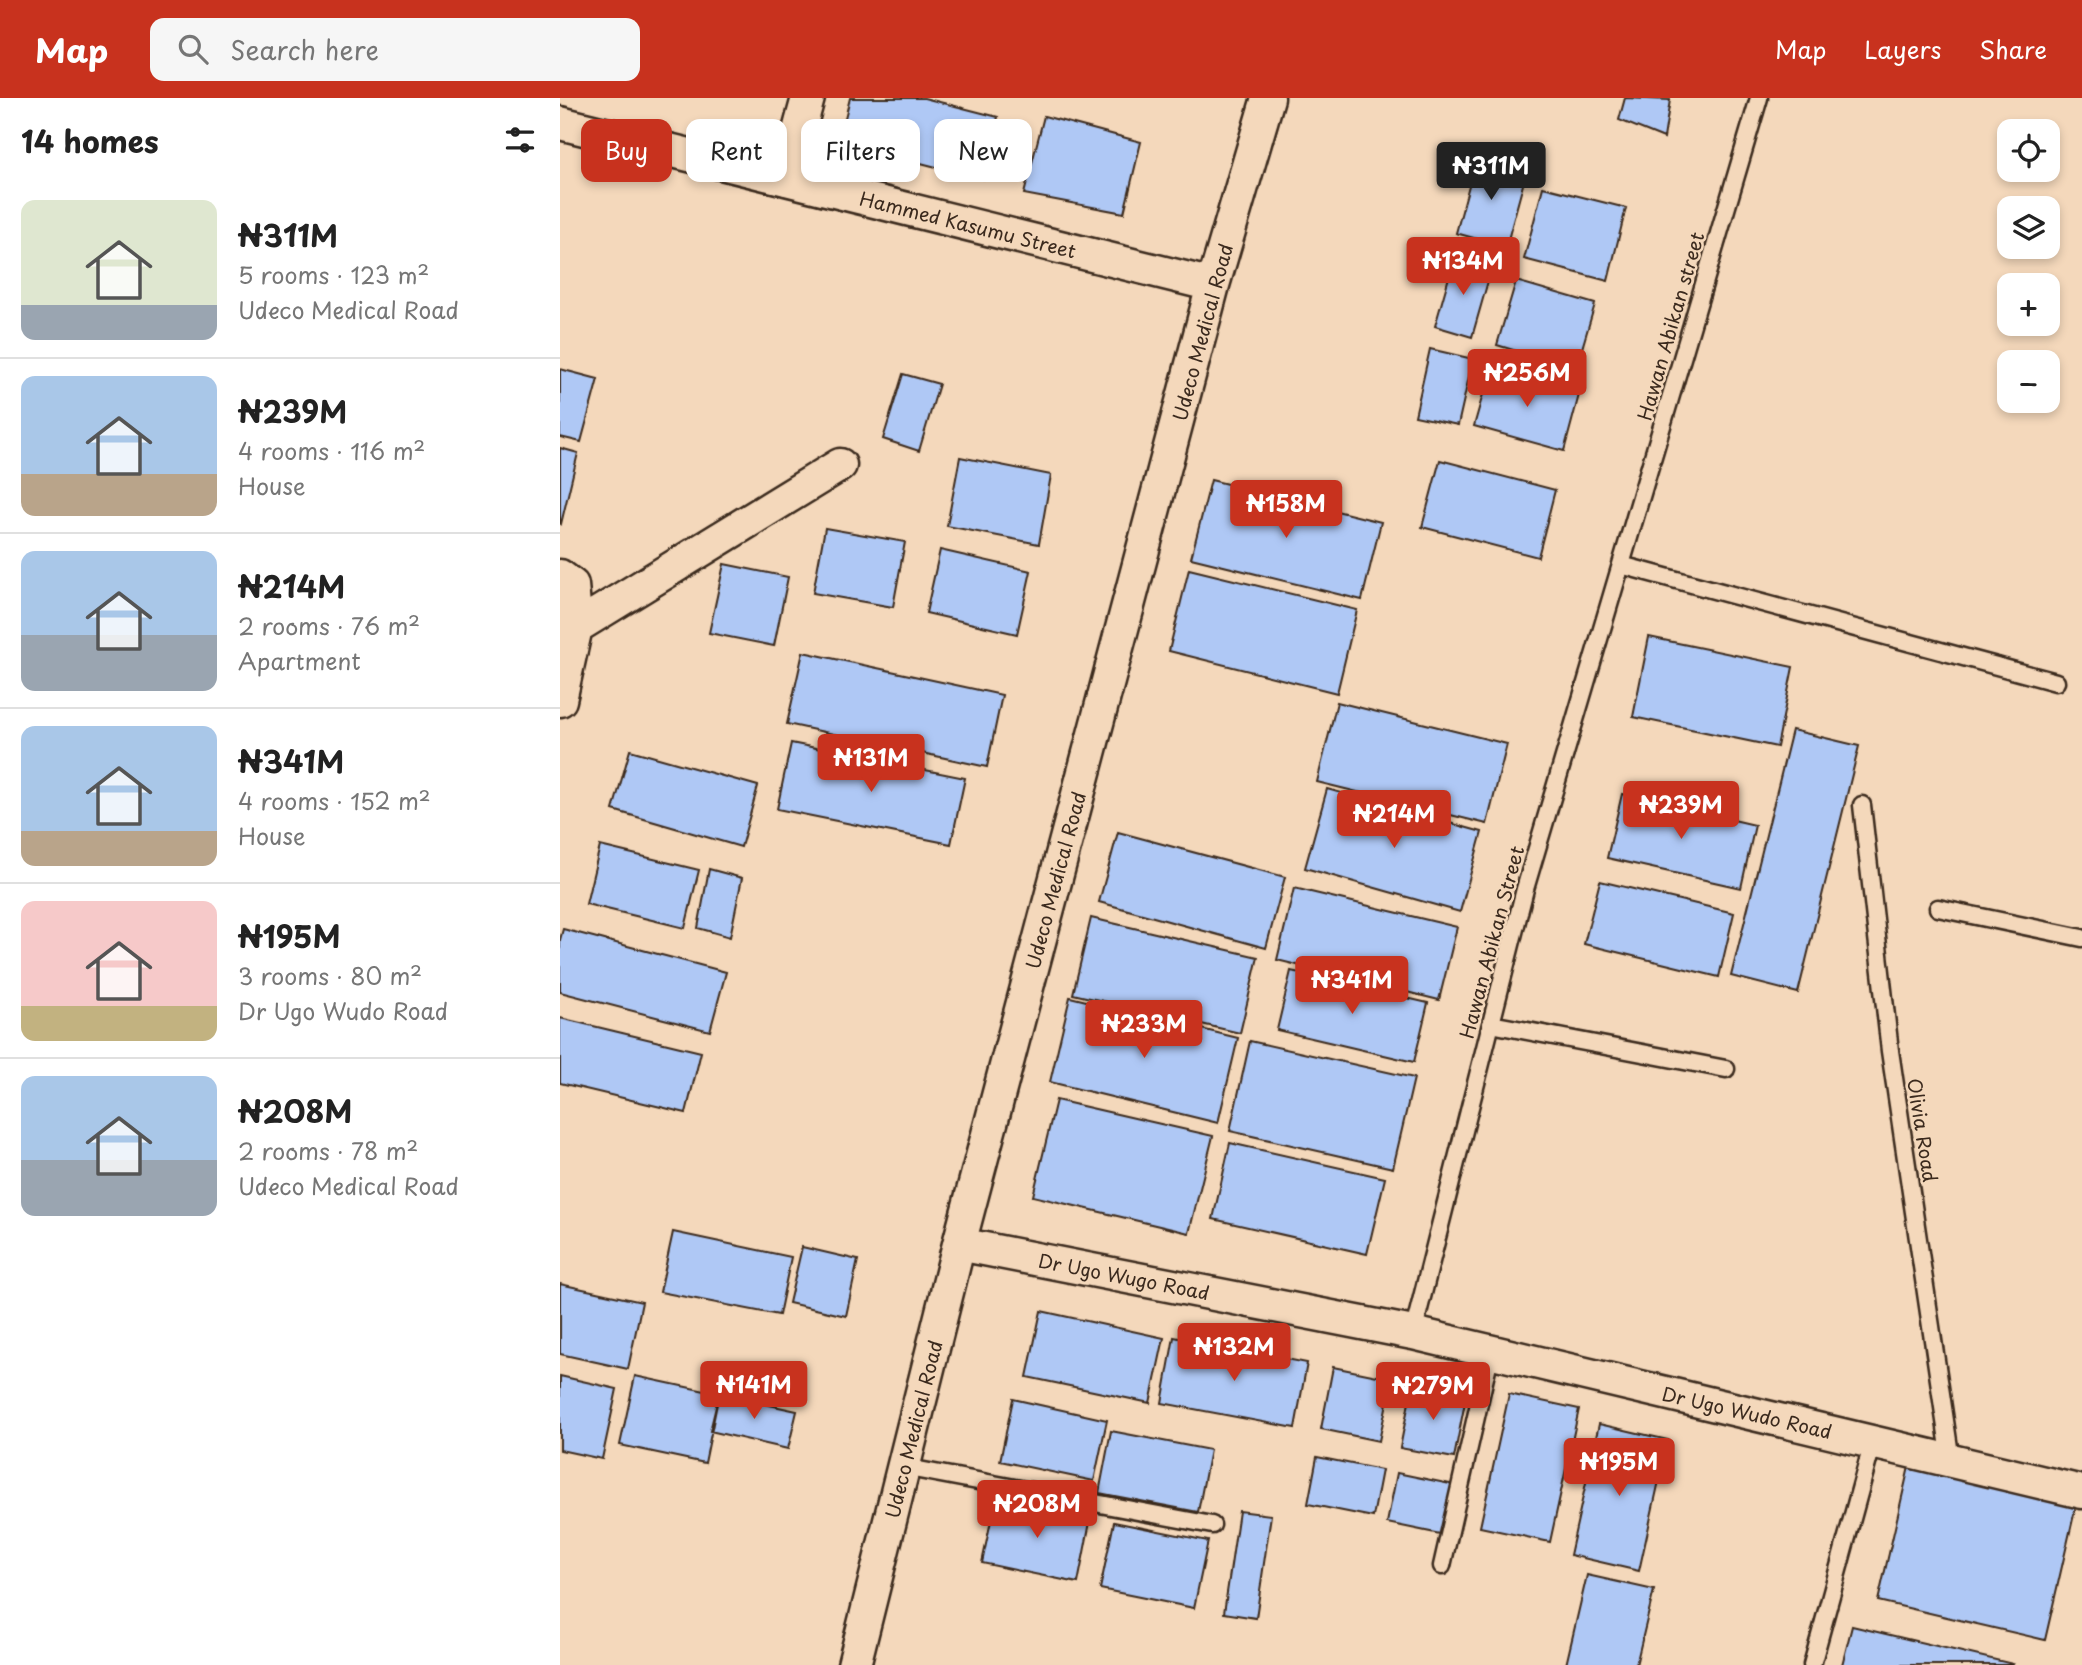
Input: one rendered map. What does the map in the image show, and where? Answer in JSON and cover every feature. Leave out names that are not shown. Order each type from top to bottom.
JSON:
[{"type":"street","points":[[787,175],[808,98]]},
{"type":"street","name":"Udeco Medical Road","points":[[854,1665],[959,1244],[1213,285],[1268,98]]},
{"type":"street","name":"Hammed Kasumu Street","points":[[560,123],[686,154]]},
{"type":"street","name":"Hammed Kasumu Street","points":[[787,179],[1213,285]]},
{"type":"street","points":[[576,627],[841,465]]},
{"type":"street","points":[[560,576],[572,585],[576,627],[560,700]]},
{"type":"street","name":"Dr Ugo Wugo Road","points":[[959,1244],[1413,1333]]},
{"type":"street","name":"Dr Ugo Wudo Road","points":[[1413,1333],[2082,1492]]},
{"type":"lane","name":"Hawan Abikan street","points":[[1621,565],[1759,98]]},
{"type":"lane","points":[[1621,565],[2056,682]]},
{"type":"lane","name":"Hawan Abikan Street","points":[[1413,1333],[1532,866],[1621,565]]},
{"type":"lane","name":"Olivia Road","points":[[1862,804],[1890,1051],[1951,1461]]},
{"type":"lane","points":[[1938,908],[2082,938]]},
{"type":"lane","points":[[1491,1024],[1726,1069]]},
{"type":"lane","points":[[1441,1566],[1491,1351]]},
{"type":"lane","points":[[1812,1665],[1873,1442]]},
{"type":"lane","points":[[903,1466],[1212,1525]]},
{"type":"building","points":[[850,98],[924,98],[998,117],[934,119],[934,166],[920,163],[920,119],[845,119]]},
{"type":"building","points":[[1625,98],[1670,100],[1664,138],[1619,120]]},
{"type":"building","points":[[1044,116],[1141,142],[1124,213],[1024,194],[1027,182],[1032,182],[1032,163]]},
{"type":"building","points":[[1477,156],[1527,170],[1506,247],[1456,233]]},
{"type":"building","points":[[1543,187],[1626,208],[1608,281],[1524,259]]},
{"type":"building","points":[[1455,256],[1492,267],[1472,337],[1435,326]]},
{"type":"building","points":[[1516,281],[1595,304],[1576,369],[1497,345]]},
{"type":"building","points":[[1430,349],[1473,359],[1458,425],[1415,416]]},
{"type":"building","points":[[1491,366],[1580,391],[1564,451],[1474,426]]},
{"type":"building","points":[[560,369],[598,379],[581,442],[560,437]]},
{"type":"building","points":[[903,374],[939,384],[919,451],[883,439]]},
{"type":"building","points":[[560,448],[578,453],[561,524],[560,523]]},
{"type":"building","points":[[960,457],[1051,475],[1039,544],[947,526]]},
{"type":"building","points":[[1440,460],[1555,490],[1538,557],[1422,527]]},
{"type":"building","points":[[1211,480],[1381,522],[1362,600],[1191,558]]},
{"type":"building","points":[[825,528],[905,542],[893,607],[813,593]]},
{"type":"building","points":[[940,550],[1031,571],[1017,634],[926,613]]},
{"type":"building","points":[[724,564],[788,577],[774,646],[709,633]]},
{"type":"building","points":[[1189,569],[1357,610],[1337,693],[1169,651]]},
{"type":"building","points":[[1649,637],[1793,667],[1777,747],[1633,717]]},
{"type":"building","points":[[803,652],[1002,695],[987,767],[787,724]]},
{"type":"building","points":[[1337,702],[1507,744],[1487,824],[1317,782]]},
{"type":"building","points":[[1792,730],[1859,746],[1798,993],[1731,976]]},
{"type":"building","points":[[791,743],[965,778],[951,844],[777,809]]},
{"type":"building","points":[[630,750],[758,786],[741,847],[613,810]]},
{"type":"building","points":[[1327,789],[1482,832],[1460,912],[1305,868]]},
{"type":"building","points":[[1622,794],[1755,825],[1741,888],[1607,858]]},
{"type":"building","points":[[1118,832],[1285,877],[1266,948],[1099,902]]},
{"type":"building","points":[[600,846],[699,870],[685,928],[586,904]]},
{"type":"building","points":[[709,869],[742,878],[730,937],[698,928]]},
{"type":"building","points":[[1600,881],[1734,913],[1719,977],[1584,944]]},
{"type":"building","points":[[1294,888],[1457,927],[1439,1000],[1277,960]]},
{"type":"building","points":[[1091,918],[1258,957],[1240,1033],[1073,994]]},
{"type":"building","points":[[563,929],[726,972],[710,1031],[560,992],[560,940]]},
{"type":"building","points":[[1291,971],[1428,1003],[1414,1062],[1277,1030]]},
{"type":"building","points":[[1070,997],[1238,1038],[1218,1123],[1050,1082]]},
{"type":"building","points":[[560,1018],[701,1052],[686,1113],[560,1083]]},
{"type":"building","points":[[1250,1041],[1414,1078],[1393,1168],[1230,1131]]},
{"type":"building","points":[[1056,1100],[1213,1136],[1189,1233],[1033,1196]]},
{"type":"building","points":[[1230,1143],[1385,1178],[1367,1254],[1213,1219]]},
{"type":"building","points":[[673,1232],[791,1257],[779,1315],[660,1292]]},
{"type":"building","points":[[802,1247],[858,1260],[846,1316],[789,1303]]},
{"type":"building","points":[[560,1284],[642,1302],[628,1369],[560,1354]]},
{"type":"building","points":[[1041,1311],[1164,1338],[1150,1403],[1027,1377]]},
{"type":"building","points":[[1174,1337],[1307,1363],[1295,1428],[1162,1403]]},
{"type":"building","points":[[1333,1367],[1392,1379],[1379,1441],[1321,1429]]},
{"type":"building","points":[[560,1376],[617,1389],[602,1459],[560,1450]]},
{"type":"building","points":[[635,1376],[719,1394],[705,1463],[620,1445]]},
{"type":"building","points":[[1412,1387],[1466,1397],[1454,1458],[1400,1448]]},
{"type":"building","points":[[719,1394],[797,1411],[788,1449],[710,1431]]},
{"type":"building","points":[[1509,1394],[1579,1409],[1550,1542],[1480,1527]]},
{"type":"building","points":[[1013,1399],[1107,1420],[1094,1481],[1000,1461]]},
{"type":"building","points":[[1599,1424],[1668,1440],[1639,1571],[1570,1555]]},
{"type":"building","points":[[1111,1431],[1210,1450],[1198,1512],[1099,1493]]},
{"type":"building","points":[[1317,1457],[1382,1470],[1373,1517],[1308,1504]]},
{"type":"building","points":[[1911,1458],[2078,1497],[2045,1640],[1878,1601]]},
{"type":"building","points":[[1397,1473],[1455,1485],[1445,1535],[1387,1523]]},
{"type":"building","points":[[996,1497],[1091,1517],[1078,1583],[982,1563]]},
{"type":"building","points":[[1239,1511],[1271,1515],[1256,1618],[1224,1613]]},
{"type":"building","points":[[1114,1522],[1208,1541],[1194,1608],[1100,1589]]},
{"type":"building","points":[[1587,1575],[1654,1590],[1636,1665],[1566,1665]]},
{"type":"building","points":[[1852,1626],[2013,1664],[1842,1665]]}]
